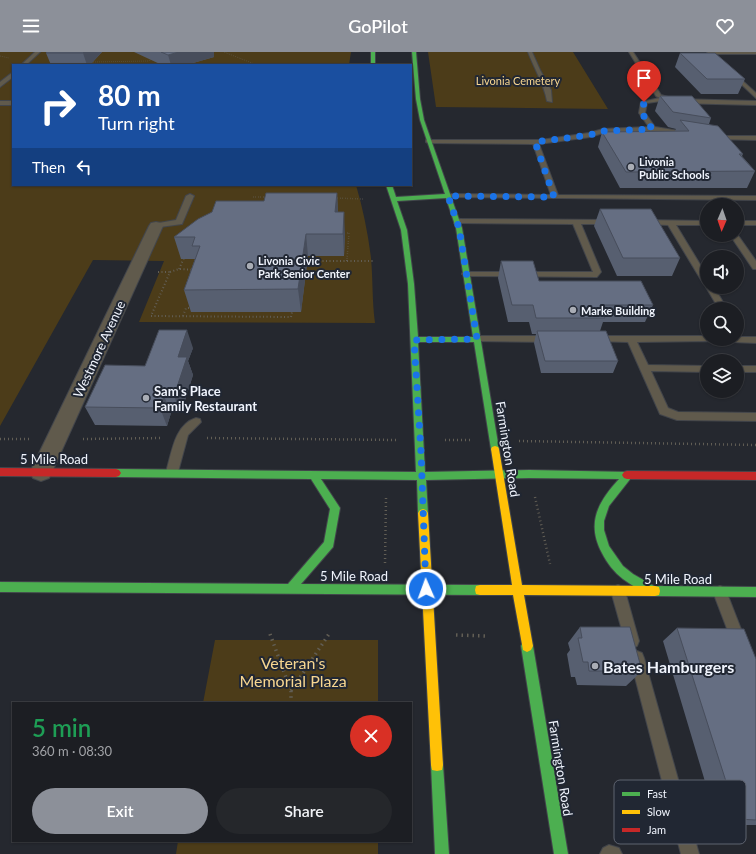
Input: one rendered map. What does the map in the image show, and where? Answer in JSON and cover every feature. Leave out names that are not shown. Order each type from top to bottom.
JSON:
[{"type":"main road","points":[[373,52],[373,64]]},
{"type":"main road","name":"Farmington Road","points":[[414,52],[414,102],[422,120],[456,221],[466,274],[561,854]]},
{"type":"main road","points":[[389,186],[404,230],[408,250],[420,440],[426,589],[442,854]]},
{"type":"main road","points":[[394,199],[448,196]]},
{"type":"main road","points":[[414,340],[477,339]]},
{"type":"main road","name":"5 Mile Road","points":[[0,472],[172,472],[422,476],[499,474],[756,476]]},
{"type":"main road","points":[[0,478],[21,472]]},
{"type":"main road","points":[[290,589],[329,544],[335,508],[314,474]]},
{"type":"main road","points":[[628,475],[611,496],[600,515],[600,535],[608,556],[624,574],[653,591]]},
{"type":"main road","name":"5 Mile Road","points":[[0,587],[426,589],[556,592],[756,592]]},
{"type":"street","name":"Westmore Avenue","points":[[41,472],[58,439],[156,226]]},
{"type":"lane","points":[[25,64],[38,52]]},
{"type":"lane","points":[[530,52],[537,70],[548,90],[550,101]]},
{"type":"lane","points":[[631,52],[659,96],[675,101],[756,103]]},
{"type":"lane","points":[[709,52],[756,53]]},
{"type":"lane","points":[[709,52],[756,96]]},
{"type":"lane","points":[[735,57],[756,57]]},
{"type":"lane","points":[[0,85],[12,75]]},
{"type":"lane","points":[[6,81],[12,80]]},
{"type":"lane","points":[[744,86],[756,86]]},
{"type":"lane","points":[[652,129],[642,113],[644,102],[668,99]]},
{"type":"lane","points":[[0,103],[12,103]]},
{"type":"lane","points":[[428,141],[535,142],[590,135],[603,131],[652,129],[691,134]]},
{"type":"lane","points":[[706,137],[756,138]]},
{"type":"lane","points":[[535,142],[554,197]]},
{"type":"lane","points":[[156,226],[179,222],[190,196]]},
{"type":"lane","points":[[448,196],[756,198]]},
{"type":"lane","points":[[456,221],[616,222]]},
{"type":"lane","points":[[466,274],[594,275],[597,272],[576,222]]},
{"type":"lane","points":[[639,222],[700,223]]},
{"type":"lane","points":[[671,223],[700,271]]},
{"type":"lane","points":[[744,223],[756,223]]},
{"type":"lane","points":[[739,242],[756,267]]},
{"type":"lane","points":[[744,337],[756,340]]},
{"type":"lane","points":[[631,338],[664,411],[677,416],[756,417]]},
{"type":"lane","points":[[477,339],[563,339]]},
{"type":"lane","points":[[586,339],[700,339]]},
{"type":"lane","points":[[644,368],[700,369]]},
{"type":"lane","points":[[744,369],[756,369]]},
{"type":"lane","points":[[172,472],[183,433],[196,422]]},
{"type":"lane","points":[[618,591],[670,780]]},
{"type":"lane","points":[[720,592],[743,651]]},
{"type":"lane","points":[[687,844],[690,854]]},
{"type":"path","points":[[224,52],[254,64]]},
{"type":"path","points":[[93,62],[148,61],[153,59]]},
{"type":"path","points":[[253,197],[268,197]]},
{"type":"path","points":[[332,198],[363,199]]},
{"type":"path","points":[[339,233],[349,233],[347,261]]},
{"type":"path","points":[[179,269],[184,257]]},
{"type":"path","points":[[304,261],[375,261]]},
{"type":"path","points":[[153,272],[170,272],[179,269],[200,270]]},
{"type":"path","points":[[170,272],[151,316],[291,317],[292,312]]},
{"type":"path","points":[[183,316],[186,308],[193,308]]},
{"type":"path","points":[[0,439],[182,438],[494,440],[756,445]]},
{"type":"path","points":[[385,568],[386,495]]},
{"type":"path","points":[[534,495],[550,566]]},
{"type":"path","points":[[270,634],[291,692],[291,702]]},
{"type":"path","points":[[291,692],[329,634]]},
{"type":"path","points":[[456,635],[488,636]]},
{"type":"green space","points":[[0,52],[351,52],[349,64],[12,64],[12,186],[356,186],[370,249],[375,323],[139,322],[164,261],[93,260],[0,426]]},
{"type":"green space","name":"Livonia Cemetery","points":[[428,52],[573,52],[608,109],[436,107]]},
{"type":"green space","name":"Veteran's Memorial Plaza","points":[[215,640],[378,640],[378,702],[203,702]]},
{"type":"green space","points":[[178,842],[378,842],[378,854],[176,854]]},
{"type":"building","points":[[47,52],[84,52],[46,53]]},
{"type":"building","points":[[161,52],[179,52],[168,55]]},
{"type":"building","points":[[680,53],[715,53],[745,79],[707,79]]},
{"type":"building","points":[[660,96],[692,96],[711,118],[673,112]]},
{"type":"building","points":[[680,120],[718,126],[743,154],[739,154],[755,171],[626,172],[602,132],[689,131]]},
{"type":"building","name":"Livonia Civic Park Senior Center","points":[[266,193],[337,193],[335,212],[344,212],[343,234],[306,234],[298,289],[184,290],[200,246],[192,246],[195,237],[174,237],[198,219],[212,212],[216,201],[264,201]]},
{"type":"building","points":[[600,209],[651,209],[680,258],[623,258]]},
{"type":"building","points":[[501,261],[533,261],[539,281],[641,281],[653,305],[600,305],[605,318],[536,318],[533,305],[512,305]]},
{"type":"building","points":[[159,330],[187,330],[178,357],[187,357],[174,396],[164,396],[160,408],[85,407],[105,365],[145,366]]},
{"type":"building","points":[[537,331],[606,331],[618,361],[545,361]]},
{"type":"building","points":[[580,627],[630,627],[642,671],[589,671],[588,662],[583,662],[578,638],[582,638]]},
{"type":"building","points":[[677,628],[744,629],[756,659],[756,820],[746,819],[746,780],[726,780]]},
{"type":"traffic: fast","points":[[373,52],[373,64]]},
{"type":"traffic: fast","points":[[414,52],[418,99],[422,120],[459,228],[495,449]]},
{"type":"traffic: fast","points":[[389,186],[404,230],[411,284],[423,513]]},
{"type":"traffic: fast","points":[[394,199],[448,196]]},
{"type":"traffic: fast","points":[[414,340],[477,339]]},
{"type":"traffic: fast","points":[[116,473],[422,476],[529,474],[627,475]]},
{"type":"traffic: fast","points":[[290,589],[329,544],[335,508],[313,474]]},
{"type":"traffic: fast","points":[[628,475],[603,508],[599,521],[599,530],[604,547],[620,570],[653,591]]},
{"type":"traffic: fast","points":[[0,587],[480,590]]},
{"type":"traffic: fast","points":[[655,591],[756,592]]},
{"type":"traffic: fast","points":[[527,646],[561,854]]},
{"type":"traffic: fast","points":[[437,765],[442,854]]},
{"type":"traffic: slow","points":[[495,449],[527,646]]},
{"type":"traffic: slow","points":[[423,513],[437,765]]},
{"type":"traffic: slow","points":[[480,590],[655,591]]},
{"type":"traffic: jam","points":[[0,472],[116,473]]},
{"type":"traffic: jam","points":[[627,475],[756,476]]},
{"type":"place","name":"Livonia Public Schools","points":[[631,167]]},
{"type":"place","name":"Livonia Civic Park Senior Center","points":[[250,266]]},
{"type":"place","name":"Marke Building","points":[[573,310]]},
{"type":"place","name":"Sam's Place Family Restaurant","points":[[146,398]]},
{"type":"place","name":"Bates Hamburgers","points":[[595,666]]},
{"type":"route","points":[[426,589],[421,452],[414,340],[477,339],[459,228],[448,196],[554,197],[535,142],[590,135],[603,131],[652,129],[642,113],[644,102]]}]
